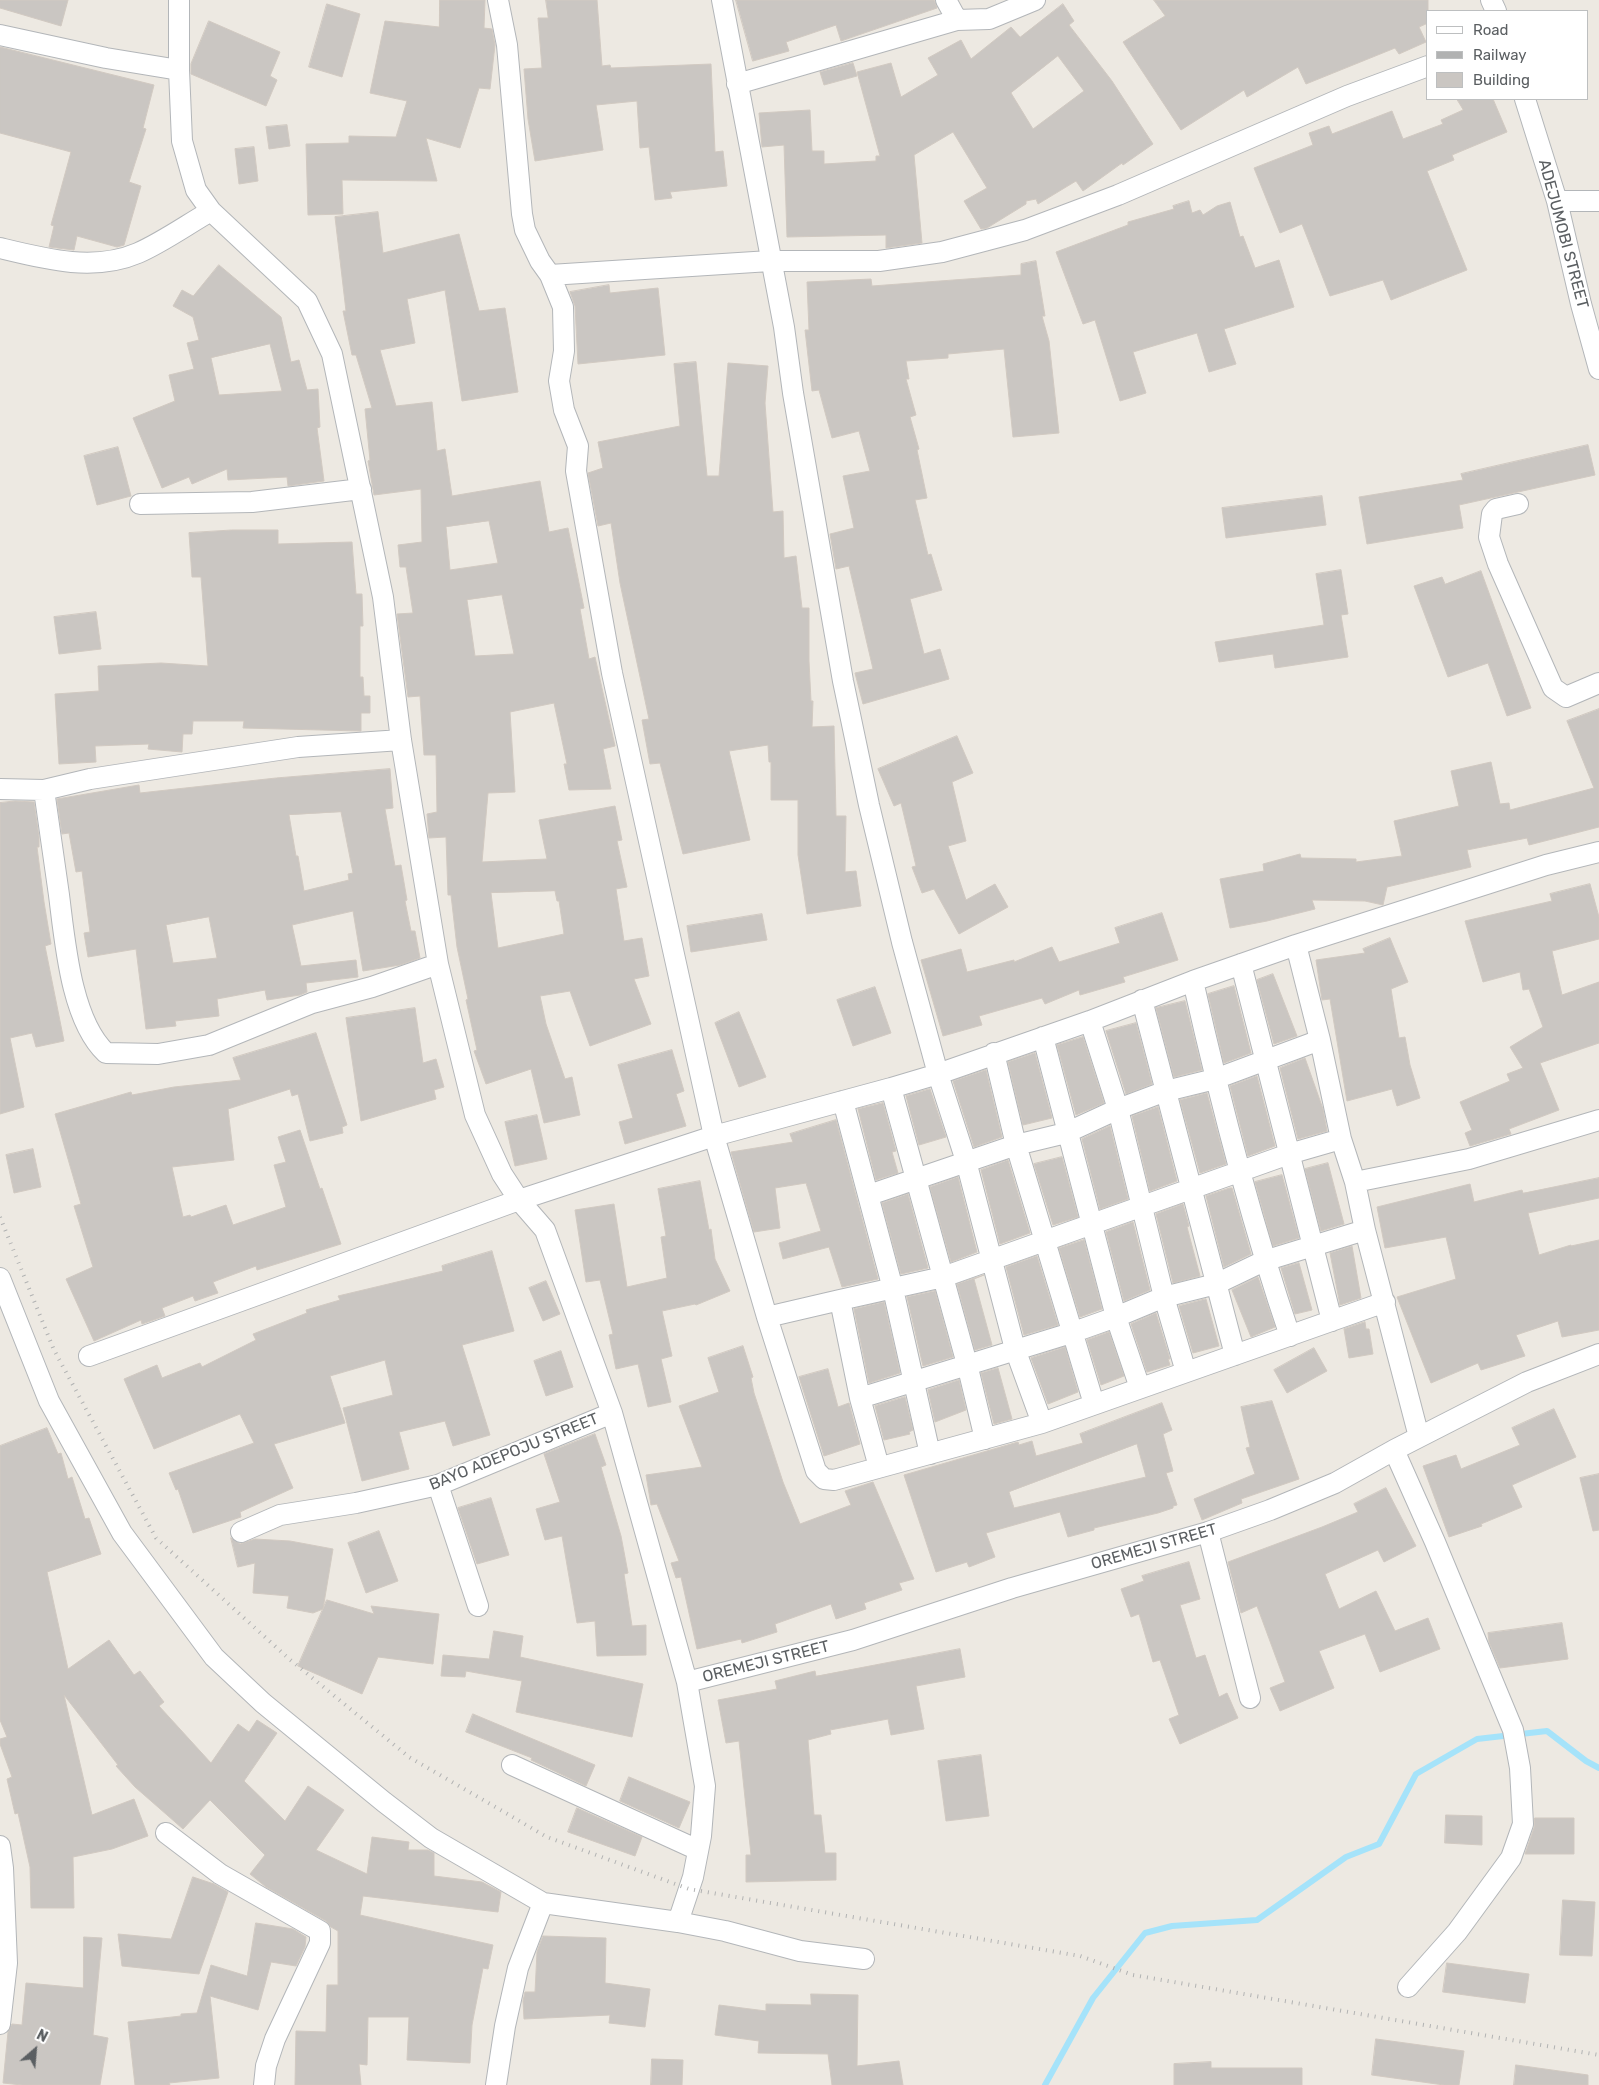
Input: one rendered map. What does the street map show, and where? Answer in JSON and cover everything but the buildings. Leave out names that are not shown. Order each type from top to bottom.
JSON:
[{"type":"street","points":[[178,0],[182,141],[196,190],[211,211],[307,301],[332,354],[383,597],[401,740],[438,964],[475,1115],[502,1174],[519,1200],[545,1230],[612,1413],[688,1682],[705,1786],[694,1877],[678,1922]]},
{"type":"street","points":[[498,0],[507,45],[524,222],[532,246],[550,275],[563,307],[564,351],[559,381],[564,410],[578,446],[576,470],[612,672],[714,1136],[767,1317],[816,1471],[824,1479],[834,1480],[879,1466],[1042,1423],[1384,1302]]},
{"type":"street","points":[[722,0],[784,327],[843,681],[869,805],[902,942],[938,1074],[966,1161],[1015,1349],[1042,1423]]},
{"type":"street","points":[[946,0],[956,20]]},
{"type":"street","points":[[737,84],[956,20],[990,19],[1035,0]]},
{"type":"street","points":[[0,34],[106,58],[179,70]]},
{"type":"street","points":[[550,275],[770,261],[879,261],[942,252],[1025,230],[1118,195],[1347,96],[1426,67]]},
{"type":"street","name":"ADEJUMOBI STREET","points":[[1526,100],[1557,201],[1599,369]]},
{"type":"street","points":[[1557,201],[1599,201]]},
{"type":"street","points":[[0,248],[56,262],[101,263],[138,253],[211,211]]},
{"type":"street","points":[[140,504],[252,502],[361,489]]},
{"type":"street","points":[[1518,504],[1496,509],[1492,514],[1489,537],[1498,564],[1553,688],[1566,697],[1599,683]]},
{"type":"street","points":[[0,789],[44,790],[90,779],[298,747],[401,740]]},
{"type":"street","points":[[44,790],[64,932],[76,997],[96,1044],[106,1053],[158,1054],[208,1045],[312,1003],[372,987],[438,964]]},
{"type":"street","points":[[89,1356],[519,1200],[714,1136],[938,1074],[1090,1021],[1193,981],[1296,945],[1546,865],[1599,852]]},
{"type":"street","points":[[1296,945],[1320,1040],[1341,1139],[1355,1182],[1365,1230],[1419,1437]]},
{"type":"street","points":[[1241,964],[1332,1321]]},
{"type":"street","points":[[1193,981],[1216,1079],[1264,1261],[1290,1336]]},
{"type":"street","points":[[1142,1000],[1235,1355]]},
{"type":"street","points":[[1090,1021],[1118,1109],[1164,1297],[1186,1372]]},
{"type":"street","points":[[1043,1037],[1066,1133],[1093,1225],[1116,1317],[1140,1388]]},
{"type":"street","points":[[868,1195],[1016,1145],[1066,1133],[1118,1109],[1166,1091],[1216,1079],[1320,1040]]},
{"type":"street","points":[[994,1053],[1016,1145],[1043,1241],[1094,1404]]},
{"type":"street","points":[[891,1088],[967,1364],[985,1438]]},
{"type":"street","points":[[843,1101],[893,1289],[930,1454]]},
{"type":"street","points":[[1355,1182],[1469,1159],[1599,1120]]},
{"type":"street","points":[[767,1317],[943,1277],[1288,1154],[1341,1139]]},
{"type":"street","points":[[860,1398],[1071,1333],[1164,1297],[1216,1284],[1264,1261],[1365,1230]]},
{"type":"street","points":[[0,1278],[49,1401],[122,1533],[214,1657],[263,1703],[384,1802],[431,1838],[543,1903],[678,1922],[725,1931],[800,1951],[864,1959]]},
{"type":"street","points":[[840,1300],[860,1398],[879,1466]]},
{"type":"street","name":"OREMEJI STREET","points":[[688,1682],[853,1640],[1012,1588],[1208,1532],[1270,1510],[1335,1483],[1394,1450],[1527,1382],[1599,1354]]},
{"type":"street","name":"BAYO ADEPOJU STREET","points":[[241,1532],[280,1514],[356,1503],[438,1485],[612,1413]]},
{"type":"street","points":[[1394,1450],[1435,1542],[1513,1730],[1520,1768],[1523,1824],[1511,1858],[1457,1932],[1408,1987]]},
{"type":"street","points":[[438,1485],[478,1606]]},
{"type":"street","points":[[1208,1532],[1250,1698]]},
{"type":"street","points":[[512,1765],[698,1850]]},
{"type":"street","points":[[166,1833],[220,1874],[320,1931],[320,1943],[275,2039],[266,2066],[264,2085]]},
{"type":"street","points":[[0,1846],[3,1868],[7,1962],[0,2024]]},
{"type":"street","points":[[496,2085],[505,2026],[518,1968],[543,1903]]},
{"type":"waterway","points":[[1045,2085],[1093,1998],[1145,1933],[1172,1926],[1257,1920],[1346,1857],[1379,1844],[1416,1774],[1477,1739],[1547,1731],[1586,1761],[1599,1768]]},
{"type":"railway","points":[[0,1217],[54,1350],[156,1538],[288,1658],[409,1757],[547,1837],[689,1889],[1080,1956],[1133,1975],[1599,2055]]}]
